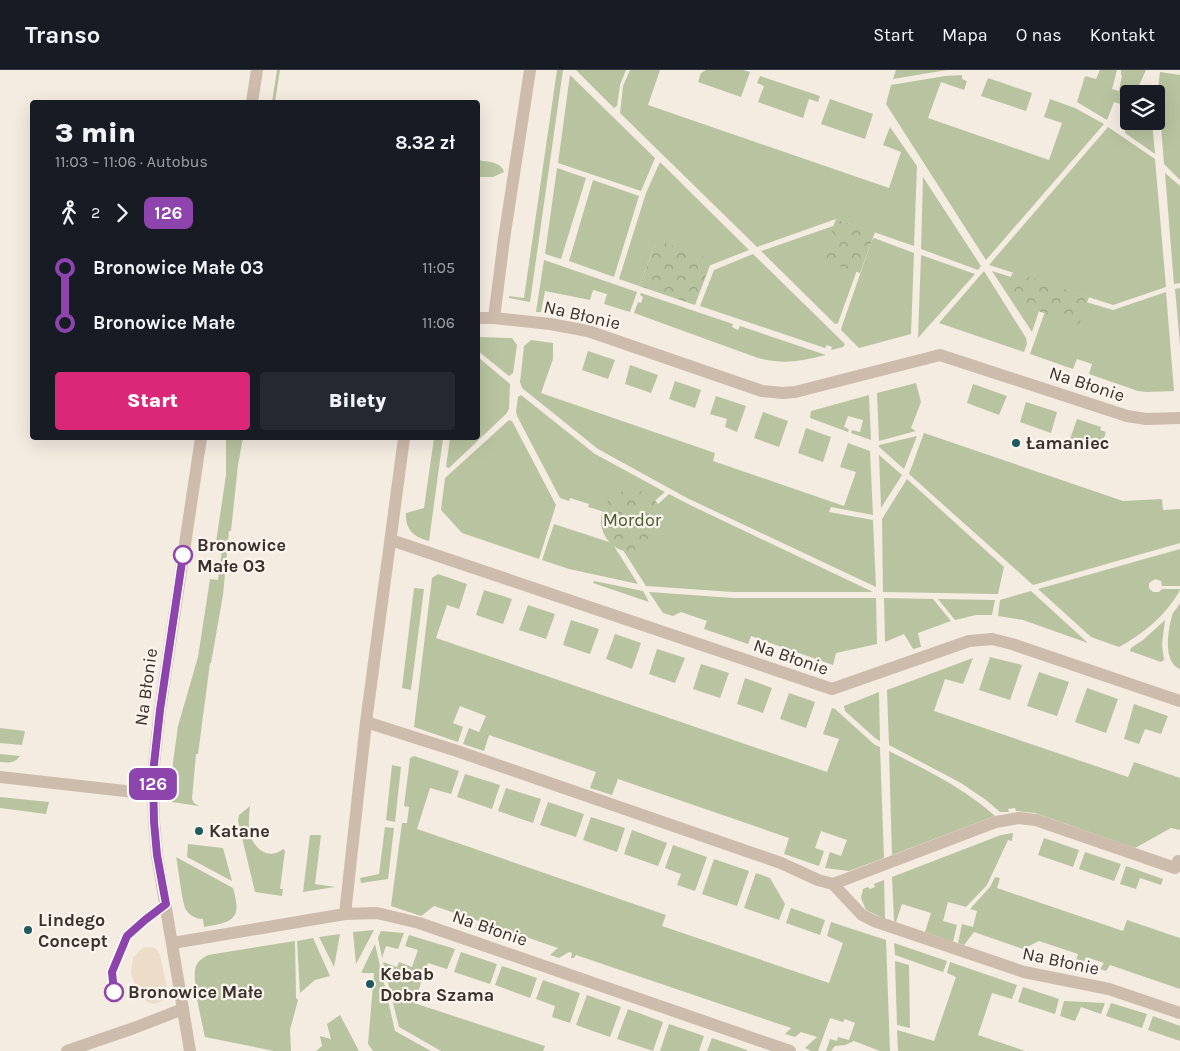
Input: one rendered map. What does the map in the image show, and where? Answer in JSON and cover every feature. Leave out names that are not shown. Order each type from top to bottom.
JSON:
[{"type":"street","points":[[252,100],[257,70]]},
{"type":"street","points":[[494,318],[530,70]]},
{"type":"street","name":"Na Błonie","points":[[480,318],[550,324],[588,331],[767,392],[783,393],[806,390],[940,354],[1127,416],[1146,419],[1180,418]]},
{"type":"street","name":"Na Błonie","points":[[190,1051],[157,855],[152,794],[160,710],[201,440]]},
{"type":"street","points":[[345,914],[366,722],[404,440]]},
{"type":"street","name":"Na Błonie","points":[[390,540],[832,689],[959,644],[985,639],[1012,644],[1180,702]]},
{"type":"street","name":"Na Błonie","points":[[366,722],[457,751],[781,863],[818,880],[833,884],[862,915],[874,921],[1024,972],[1109,989],[1180,1013]]},
{"type":"street","points":[[0,776],[152,794]]},
{"type":"street","points":[[833,884],[996,822],[1012,818],[1026,818],[1049,824],[1175,868],[1178,861]]},
{"type":"street","name":"Na Błonie","points":[[173,943],[345,914],[377,913],[419,922],[790,1051]]},
{"type":"street","points":[[67,1051],[183,1009]]},
{"type":"green space","points":[[277,70],[280,70],[275,100],[272,100]]},
{"type":"green space","points":[[557,70],[563,70],[530,302],[509,298],[509,296],[524,298]]},
{"type":"green space","points":[[576,70],[626,70],[620,85],[617,106],[614,108]]},
{"type":"green space","points":[[630,70],[660,70],[648,105],[889,188],[901,152],[883,145],[890,127],[917,166],[914,246],[836,219],[757,247],[620,113],[623,86]]},
{"type":"green space","points":[[706,70],[743,70],[750,72],[741,97],[698,82],[701,73]]},
{"type":"green space","points":[[896,70],[947,70],[893,79]]},
{"type":"green space","points":[[1100,70],[1117,70],[1112,89],[1119,91],[1120,86],[1120,104],[1114,102],[1107,120],[1077,102],[1085,76],[1096,79]]},
{"type":"green space","points":[[1121,70],[1146,70],[1139,85],[1120,85]]},
{"type":"green space","points":[[1160,72],[1180,75],[1180,180],[1164,164],[1161,130],[1165,130],[1165,85],[1158,85]]},
{"type":"green space","points":[[570,75],[655,158],[641,191],[558,163]]},
{"type":"green space","points":[[962,75],[962,79],[967,81],[964,90],[941,82],[928,118],[1049,160],[1062,123],[1044,117],[1050,99],[1075,108],[1104,124],[986,260],[886,104],[891,85]]},
{"type":"green space","points":[[760,76],[820,96],[818,102],[809,99],[803,118],[758,102],[764,86],[757,83]]},
{"type":"green space","points":[[988,78],[1032,93],[1026,111],[981,96]]},
{"type":"green space","points":[[830,99],[873,114],[865,139],[821,124]]},
{"type":"green space","points":[[1108,127],[1155,159],[1166,287],[1113,305],[989,265]]},
{"type":"green space","points":[[1125,130],[1153,130],[1155,154],[1125,133]]},
{"type":"green space","points":[[480,160],[497,164],[502,168],[504,172],[493,177],[480,177]]},
{"type":"green space","points":[[660,162],[749,250],[711,265],[655,245],[639,286],[619,279],[646,193]]},
{"type":"green space","points":[[557,168],[586,178],[561,259],[545,254]]},
{"type":"green space","points":[[1165,173],[1180,186],[1180,283],[1174,284]]},
{"type":"green space","points":[[923,177],[981,266],[978,270],[921,249]]},
{"type":"green space","points":[[593,180],[639,196],[614,277],[569,261]]},
{"type":"green space","points":[[836,219],[875,232],[860,273],[821,260]]},
{"type":"green space","points":[[836,225],[861,259],[838,323],[835,324],[761,251]]},
{"type":"green space","points":[[874,238],[914,253],[911,334],[859,348],[841,330]]},
{"type":"green space","points":[[657,240],[712,260],[695,305],[639,286]]},
{"type":"green space","points":[[753,254],[845,344],[843,347],[831,350],[832,347],[827,345],[825,348],[700,306],[714,270]]},
{"type":"green space","points":[[921,255],[975,274],[918,338]]},
{"type":"green space","points":[[544,260],[637,292],[630,312],[604,304],[607,294],[593,290],[590,300],[545,291],[541,312],[536,312]]},
{"type":"green space","points":[[984,271],[1026,338],[1027,344],[1024,352],[939,323]]},
{"type":"green space","points":[[992,271],[1045,288],[1046,290],[1032,332]]},
{"type":"green space","points":[[1013,272],[1089,297],[1079,325],[1026,307],[1008,284]]},
{"type":"green space","points":[[1180,288],[1180,345],[1175,289]]},
{"type":"green space","points":[[1052,292],[1113,310],[1166,292],[1174,391],[1138,391],[1089,374],[1092,364],[1077,359],[1073,369],[1030,354]]},
{"type":"green space","points":[[641,293],[733,324],[732,327],[738,330],[740,326],[826,355],[792,361],[758,358],[634,313],[638,302],[641,303],[643,297],[640,295]]},
{"type":"green space","points":[[480,337],[512,338],[517,345],[513,373],[509,376],[480,353]]},
{"type":"green space","points":[[531,340],[553,343],[553,359],[541,393],[715,453],[713,461],[844,506],[856,472],[840,467],[848,443],[870,451],[873,515],[831,507],[829,512],[873,520],[876,587],[687,498],[598,449],[522,388],[520,382],[524,346]]},
{"type":"green space","points":[[588,351],[615,360],[608,379],[582,370]]},
{"type":"green space","points":[[480,359],[510,384],[509,409],[480,439]]},
{"type":"green space","points":[[630,365],[658,375],[651,393],[625,384]]},
{"type":"green space","points":[[675,381],[701,390],[695,408],[669,399]]},
{"type":"green space","points":[[916,383],[921,402],[911,428],[916,431],[879,441],[877,393]]},
{"type":"green space","points":[[973,384],[1007,396],[999,415],[967,403]]},
{"type":"green space","points":[[521,395],[595,454],[665,492],[650,505],[608,513],[588,507],[589,504],[570,498],[569,501],[560,498],[517,416],[518,397]]},
{"type":"green space","points":[[869,395],[871,440],[851,433],[852,430],[860,432],[863,420],[848,416],[844,427],[849,429],[848,432],[810,418],[811,411]]},
{"type":"green space","points":[[716,396],[746,406],[737,432],[725,427],[727,419],[710,414]]},
{"type":"green space","points":[[1026,402],[1057,412],[1051,433],[1020,422]]},
{"type":"green space","points":[[763,412],[788,421],[779,447],[754,438]]},
{"type":"green space","points":[[1077,419],[1101,427],[1100,430],[1106,432],[1100,450],[1070,439]]},
{"type":"green space","points":[[509,420],[512,421],[556,505],[539,559],[462,533],[441,510],[445,478]]},
{"type":"green space","points":[[806,428],[831,437],[823,462],[798,453]]},
{"type":"green space","points":[[924,433],[1123,501],[1162,499],[1163,510],[1180,509],[1180,543],[1033,585],[909,474]]},
{"type":"green space","points":[[917,436],[904,469],[879,447],[879,445]]},
{"type":"green space","points":[[226,440],[243,440],[231,531],[229,531],[223,595],[210,663],[198,754],[196,754],[192,799],[199,806],[172,802],[173,762],[178,726],[198,657],[210,579],[218,580],[222,550],[215,549],[226,475]]},
{"type":"green space","points":[[434,440],[443,440],[429,541],[415,535],[409,528],[406,519],[406,513],[424,508]]},
{"type":"green space","points":[[450,440],[479,440],[449,468],[446,467]]},
{"type":"green space","points":[[879,455],[902,475],[881,508]]},
{"type":"green space","points":[[907,479],[1004,567],[998,594],[883,592],[882,519]]},
{"type":"green space","name":"Mordor","points":[[626,490],[638,490],[654,499],[661,509],[663,521],[661,533],[654,543],[638,552],[626,552],[615,547],[606,538],[601,527],[601,515],[606,504],[615,495]]},
{"type":"green space","points":[[669,494],[873,592],[733,592],[646,586],[621,547],[653,509]]},
{"type":"green space","points":[[554,524],[612,543],[638,584],[569,569],[542,560]]},
{"type":"green space","points":[[1180,549],[1180,586],[1162,586],[1161,581],[1155,579],[1149,583],[1149,588],[1153,592],[1159,592],[1162,589],[1180,589],[1179,592],[1153,624],[1119,647],[1091,637],[1038,589]]},
{"type":"green space","points":[[438,574],[467,584],[459,609],[447,605],[436,638],[827,772],[839,739],[823,734],[832,708],[835,709],[875,745],[880,747],[884,858],[849,871],[825,868],[830,852],[841,856],[847,840],[821,831],[815,848],[824,851],[819,866],[784,854],[789,838],[618,779],[612,795],[590,788],[596,772],[489,735],[484,751],[463,744],[469,728],[479,732],[486,716],[460,706],[453,723],[463,727],[458,742],[414,727],[432,578]]},
{"type":"green space","points":[[594,581],[643,591],[649,602],[593,583]]},
{"type":"green space","points":[[414,588],[424,589],[411,690],[402,688]]},
{"type":"green space","points":[[484,590],[512,599],[503,624],[476,615]]},
{"type":"green space","points":[[1031,591],[1088,643],[1023,620],[998,616],[1000,600]]},
{"type":"green space","points":[[649,592],[733,598],[876,598],[877,644],[836,653],[833,665],[751,636],[748,644],[704,629],[707,621],[681,612],[673,616],[663,613]]},
{"type":"green space","points":[[884,598],[933,599],[951,621],[918,633],[921,647],[913,649],[904,634],[885,642]]},
{"type":"green space","points":[[938,599],[995,600],[992,615],[976,615],[955,620]]},
{"type":"green space","points":[[1180,603],[1180,669],[1171,660],[1168,636],[1173,613]]},
{"type":"green space","points":[[528,605],[555,614],[546,639],[519,630]]},
{"type":"green space","points":[[571,620],[599,629],[590,654],[563,645]]},
{"type":"green space","points":[[1165,620],[1162,645],[1164,660],[1161,662],[1130,651],[1131,648]]},
{"type":"green space","points":[[615,634],[641,643],[632,669],[606,659]]},
{"type":"green space","points":[[657,649],[685,658],[675,683],[649,674]]},
{"type":"green space","points":[[990,657],[1022,665],[1010,700],[979,690]]},
{"type":"green space","points":[[973,658],[963,684],[945,679],[934,711],[1128,777],[1134,762],[1180,778],[1180,830],[1171,828],[1135,848],[1035,813],[1016,811],[1015,808],[1008,809],[1009,812],[1000,812],[961,783],[889,745],[887,690]]},
{"type":"green space","points":[[701,664],[729,673],[720,698],[693,689]]},
{"type":"green space","points":[[1039,672],[1069,682],[1057,716],[1027,706]]},
{"type":"green space","points":[[745,678],[772,688],[763,713],[737,704]]},
{"type":"green space","points":[[1087,688],[1118,699],[1106,733],[1075,722]]},
{"type":"green space","points":[[879,692],[880,741],[845,711],[844,706]]},
{"type":"green space","points":[[789,693],[815,702],[806,728],[780,719]]},
{"type":"green space","points":[[1134,704],[1168,716],[1161,734],[1145,729],[1139,744],[1124,739]]},
{"type":"green space","points":[[0,728],[25,731],[22,745],[0,743]]},
{"type":"green space","points":[[889,751],[958,788],[995,816],[892,855]]},
{"type":"green space","points":[[0,754],[20,756],[12,762],[0,762]]},
{"type":"green space","points":[[414,756],[459,771],[451,794],[430,788],[417,829],[666,915],[662,926],[829,983],[843,943],[827,936],[831,922],[886,940],[890,1051],[880,1051],[854,1041],[845,1045],[835,1046],[831,1051],[826,1051],[830,1039],[837,1041],[838,1037],[849,1040],[855,1023],[845,1019],[843,1022],[830,1018],[818,1051],[811,1051],[805,1048],[817,1037],[801,1032],[795,1037],[785,1034],[791,1028],[576,955],[574,958],[571,958],[572,953],[569,952],[559,958],[550,955],[558,948],[494,926],[487,932],[475,928],[482,922],[434,906],[421,916],[391,906],[402,823],[407,823],[409,807],[404,806],[410,758]]},
{"type":"green space","points":[[392,765],[401,767],[395,822],[386,820]]},
{"type":"green space","points":[[465,774],[500,785],[492,809],[457,797]]},
{"type":"green space","points":[[506,788],[541,799],[533,823],[498,811]]},
{"type":"green space","points":[[0,797],[49,802],[46,814],[0,808]]},
{"type":"green space","points":[[548,802],[584,814],[576,837],[540,825]]},
{"type":"green space","points":[[250,806],[249,831],[255,844],[263,852],[267,853],[272,854],[283,849],[285,851],[280,889],[283,889],[282,896],[255,892],[238,821],[239,815]]},
{"type":"green space","points":[[591,817],[625,828],[617,852],[583,840]]},
{"type":"green space","points":[[385,827],[394,828],[388,879],[361,883],[360,878],[379,874]]},
{"type":"green space","points":[[632,830],[667,843],[658,866],[624,854]]},
{"type":"green space","points":[[1013,833],[1012,841],[1008,840],[987,885],[966,907],[948,902],[943,921],[957,925],[953,942],[925,932],[931,913],[902,904],[896,922],[894,921],[892,877],[1001,835]]},
{"type":"green space","points":[[310,835],[321,835],[315,884],[335,887],[303,892]]},
{"type":"green space","points":[[1044,838],[1079,850],[1073,867],[1038,855]]},
{"type":"green space","points":[[188,844],[223,848],[232,881],[187,857]]},
{"type":"green space","points":[[673,845],[707,857],[695,891],[677,885],[681,874],[665,868]]},
{"type":"green space","points":[[1085,852],[1121,864],[1114,881],[1079,869]]},
{"type":"green space","points":[[176,857],[233,888],[236,898],[236,913],[229,921],[204,927],[203,919],[194,917],[186,910]]},
{"type":"green space","points":[[714,859],[749,871],[737,906],[702,894]]},
{"type":"green space","points":[[1126,866],[1163,879],[1161,885],[1140,878],[1136,889],[1120,884]]},
{"type":"green space","points":[[756,873],[770,878],[785,904],[779,920],[744,908]]},
{"type":"green space","points":[[995,877],[1000,878],[997,888],[1123,931],[1127,920],[1180,938],[1180,989],[1110,965],[1106,971],[1100,969],[1104,963],[1086,957],[1080,971],[1073,969],[1078,954],[1039,941],[1023,949],[974,932],[964,945],[958,943],[962,924],[973,927],[977,911],[970,909],[990,887]]},
{"type":"green space","points":[[884,880],[885,919],[866,910],[861,898],[863,889],[875,887],[874,884]]},
{"type":"green space","points":[[791,908],[825,920],[820,935],[786,923]]},
{"type":"green space","points":[[374,930],[356,964],[353,932]]},
{"type":"green space","points":[[381,931],[404,933],[398,949],[386,946],[382,958],[378,938]]},
{"type":"green space","points":[[340,934],[334,967],[319,937]]},
{"type":"green space","points":[[409,935],[455,949],[447,969],[428,963],[414,1003],[545,1046],[543,1051],[441,1051],[399,1027],[383,962],[397,967],[399,962],[412,967],[418,950],[405,946]]},
{"type":"green space","points":[[313,938],[330,976],[315,980],[300,993],[297,941]]},
{"type":"green space","points":[[295,941],[296,998],[298,1000],[290,1030],[291,1051],[274,1051],[205,1037],[195,980],[196,966],[199,961],[208,955]]},
{"type":"green space","points":[[894,943],[947,961],[943,972],[895,955]]},
{"type":"green space","points":[[375,944],[395,1031],[431,1051],[373,1051],[368,1044],[374,973],[361,973]]},
{"type":"green space","points":[[461,952],[497,964],[490,984],[454,972]]},
{"type":"green space","points":[[895,961],[909,965],[910,1028],[897,1025]]},
{"type":"green space","points":[[950,962],[1017,985],[1012,999],[992,993],[978,1035],[1025,1051],[898,1051],[897,1030],[934,1041],[956,977],[947,973]]},
{"type":"green space","points":[[502,966],[537,978],[530,998],[495,985]]},
{"type":"green space","points":[[543,980],[580,993],[570,1023],[552,1017],[555,1006],[536,999]]},
{"type":"green space","points":[[1023,987],[1059,999],[1055,1014],[1018,1002]]},
{"type":"green space","points":[[587,995],[621,1007],[610,1037],[576,1025]]},
{"type":"green space","points":[[1064,1001],[1105,1003],[1101,1014],[1081,1007],[1075,1021],[1060,1016]]},
{"type":"green space","points":[[1111,1003],[1147,1014],[1142,1028],[1106,1016]]},
{"type":"green space","points":[[628,1009],[663,1022],[653,1051],[617,1039]]},
{"type":"green space","points":[[340,1015],[359,1051],[316,1051],[322,1046],[320,1036],[331,1039],[327,1024]]},
{"type":"green space","points":[[1153,1016],[1180,1026],[1180,1041],[1148,1030]]},
{"type":"green space","points":[[669,1024],[704,1036],[699,1051],[660,1051]]},
{"type":"green space","points":[[712,1038],[747,1050],[747,1051],[707,1051]]},
{"type":"shaded area","points":[[152,947],[160,955],[168,992],[166,999],[155,1004],[147,1002],[137,991],[131,973],[133,958],[142,948]]},
{"type":"bus line","name":"126","points":[[114,992],[112,972],[127,936],[166,904],[157,855],[152,794],[153,773],[160,710],[183,555]]},
{"type":"place","name":"Łamaniec","points":[[1016,443]]},
{"type":"place","name":"Bronowice Małe 03","points":[[183,555]]},
{"type":"place","name":"Katane","points":[[199,831]]},
{"type":"place","name":"Lindego Concept","points":[[28,930]]},
{"type":"place","name":"Kebab Dobra Szama","points":[[370,984]]},
{"type":"place","name":"Bronowice Małe","points":[[114,992]]}]
